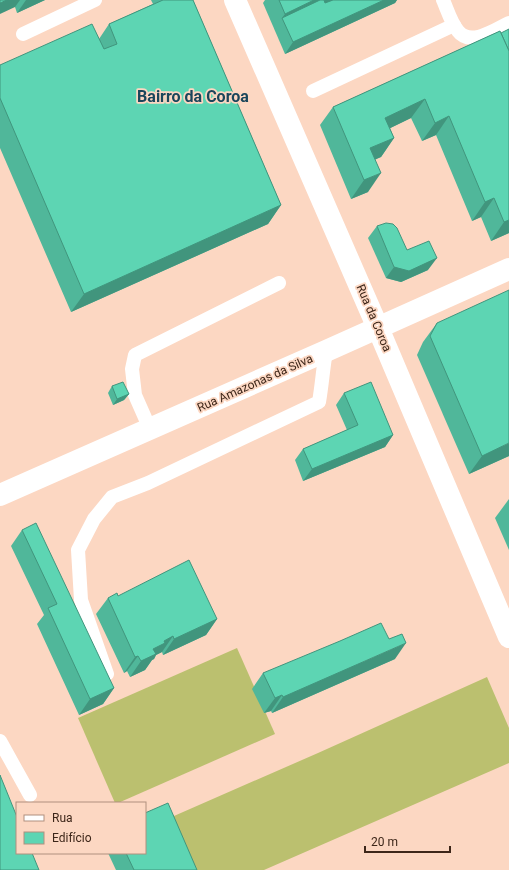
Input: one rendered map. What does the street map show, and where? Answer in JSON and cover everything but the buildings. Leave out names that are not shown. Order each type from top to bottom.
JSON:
[{"type":"street","name":"Rua da Coroa","points":[[235,0],[378,328],[509,637]]},
{"type":"street","name":"Rua Amazonas da Silva","points":[[0,495],[509,269]]},
{"type":"lane","points":[[23,34],[95,0]]},
{"type":"lane","points":[[443,0],[458,32],[465,36],[473,38],[481,36],[509,24]]},
{"type":"lane","points":[[313,91],[454,25]]},
{"type":"lane","points":[[150,429],[135,394],[132,369],[135,355],[279,283]]},
{"type":"lane","points":[[107,674],[81,600],[78,550],[94,519],[112,498],[148,483],[319,402],[326,351]]},
{"type":"lane","points":[[0,741],[30,795]]},
{"type":"green space","points":[[237,648],[275,734],[120,802],[115,802],[78,718]]},
{"type":"green space","points":[[487,677],[509,728],[509,763],[264,870],[179,870],[158,823]]},
{"type":"district","name":"Bairro da Coroa","points":[[193,96]]}]
